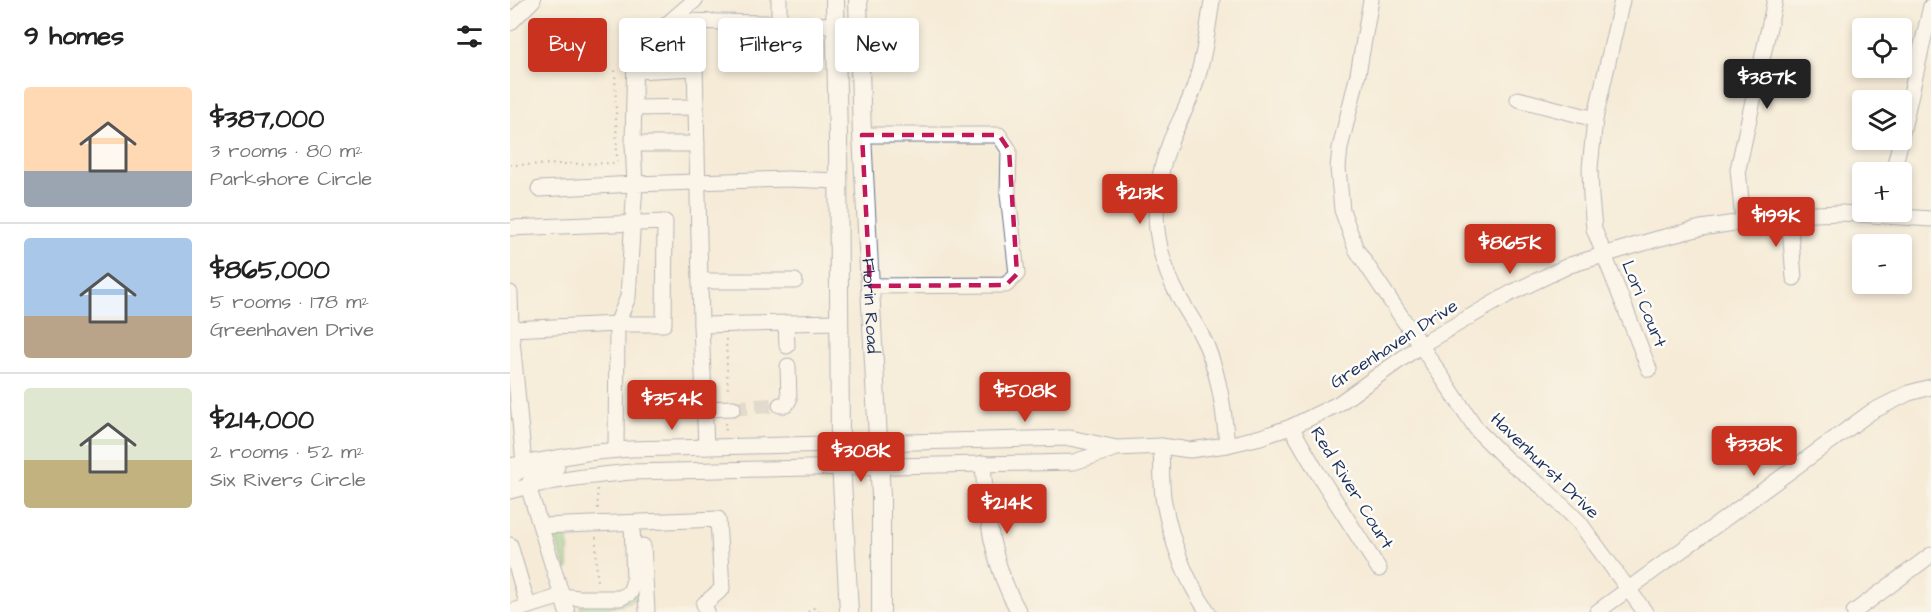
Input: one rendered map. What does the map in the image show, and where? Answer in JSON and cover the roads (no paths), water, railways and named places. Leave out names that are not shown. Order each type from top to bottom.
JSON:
[{"type":"main road","name":"Florin Road","points":[[835,0],[835,18]]},
{"type":"main road","name":"Florin Road","points":[[858,0],[862,135],[879,466],[881,612]]},
{"type":"main road","name":"Florin Road","points":[[836,72],[840,443],[849,612]]},
{"type":"street","points":[[510,23],[534,0]]},
{"type":"street","points":[[675,18],[695,0]]},
{"type":"street","points":[[779,0],[779,18]]},
{"type":"street","points":[[1212,0],[1202,63],[1163,162],[1156,214],[1159,244],[1168,274],[1178,296],[1201,334],[1221,390],[1227,445]]},
{"type":"street","name":"Havenhurst Drive","points":[[1371,0],[1358,74],[1340,148],[1338,168],[1341,200],[1348,230],[1356,249],[1478,431],[1507,460],[1562,504],[1594,542],[1645,612]]},
{"type":"street","name":"Lori Court","points":[[1622,0],[1595,118],[1591,156],[1591,196],[1594,229],[1649,369]]},
{"type":"street","points":[[1743,220],[1738,169],[1775,0]]},
{"type":"street","points":[[1912,90],[1931,6]]},
{"type":"street","points":[[823,25],[835,25]]},
{"type":"street","points":[[616,450],[617,324],[628,297],[635,184],[633,144],[635,72]]},
{"type":"street","points":[[695,72],[706,447]]},
{"type":"street","points":[[1518,99],[1595,118]]},
{"type":"street","points":[[634,108],[696,107]]},
{"type":"street","points":[[862,135],[999,135],[1009,150],[1008,194],[1017,274],[1006,285],[870,286]]},
{"type":"street","points":[[633,144],[697,144]]},
{"type":"street","points":[[539,189],[698,181],[788,179],[838,181]]},
{"type":"street","name":"Greenhaven Drive","points":[[517,465],[586,453],[645,448],[810,446],[840,443],[1070,438],[1117,448],[1161,446],[1190,450],[1227,445],[1291,427],[1338,404],[1421,345],[1540,278],[1603,254],[1701,228],[1743,220],[1789,215],[1852,213]]},
{"type":"street","points":[[1789,215],[1794,278]]},
{"type":"street","name":"Greenhaven Drive","points":[[1912,217],[1931,219]]},
{"type":"street","points":[[510,228],[665,222],[664,324],[511,329]]},
{"type":"street","points":[[700,281],[795,281]]},
{"type":"street","points":[[510,293],[517,465],[523,468],[510,478]]},
{"type":"street","points":[[701,325],[838,322]]},
{"type":"street","points":[[786,323],[787,346]]},
{"type":"street","points":[[780,405],[786,405],[789,400],[788,366]]},
{"type":"street","points":[[1597,612],[1871,412],[1909,393],[1931,387]]},
{"type":"street","points":[[705,410],[730,408]]},
{"type":"street","name":"Red River Court","points":[[1291,427],[1379,569]]},
{"type":"street","points":[[1161,446],[1163,496],[1177,552],[1188,578],[1208,612]]},
{"type":"street","points":[[567,612],[528,486],[531,477],[539,470],[611,459],[645,448]]},
{"type":"street","name":"Greenhaven Drive","points":[[510,491],[589,476],[632,472],[1074,462],[1117,448]]},
{"type":"street","points":[[983,463],[987,513],[995,556],[1019,612]]},
{"type":"street","points":[[541,526],[718,519],[722,589],[704,604],[707,612]]},
{"type":"street","points":[[510,612],[562,596],[620,598],[630,593],[634,580],[636,522]]},
{"type":"street","points":[[636,522],[647,610]]},
{"type":"street","points":[[510,545],[517,588],[528,606]]},
{"type":"street","points":[[1854,612],[1931,555]]},
{"type":"tunnel","points":[[733,408],[780,405]]}]
